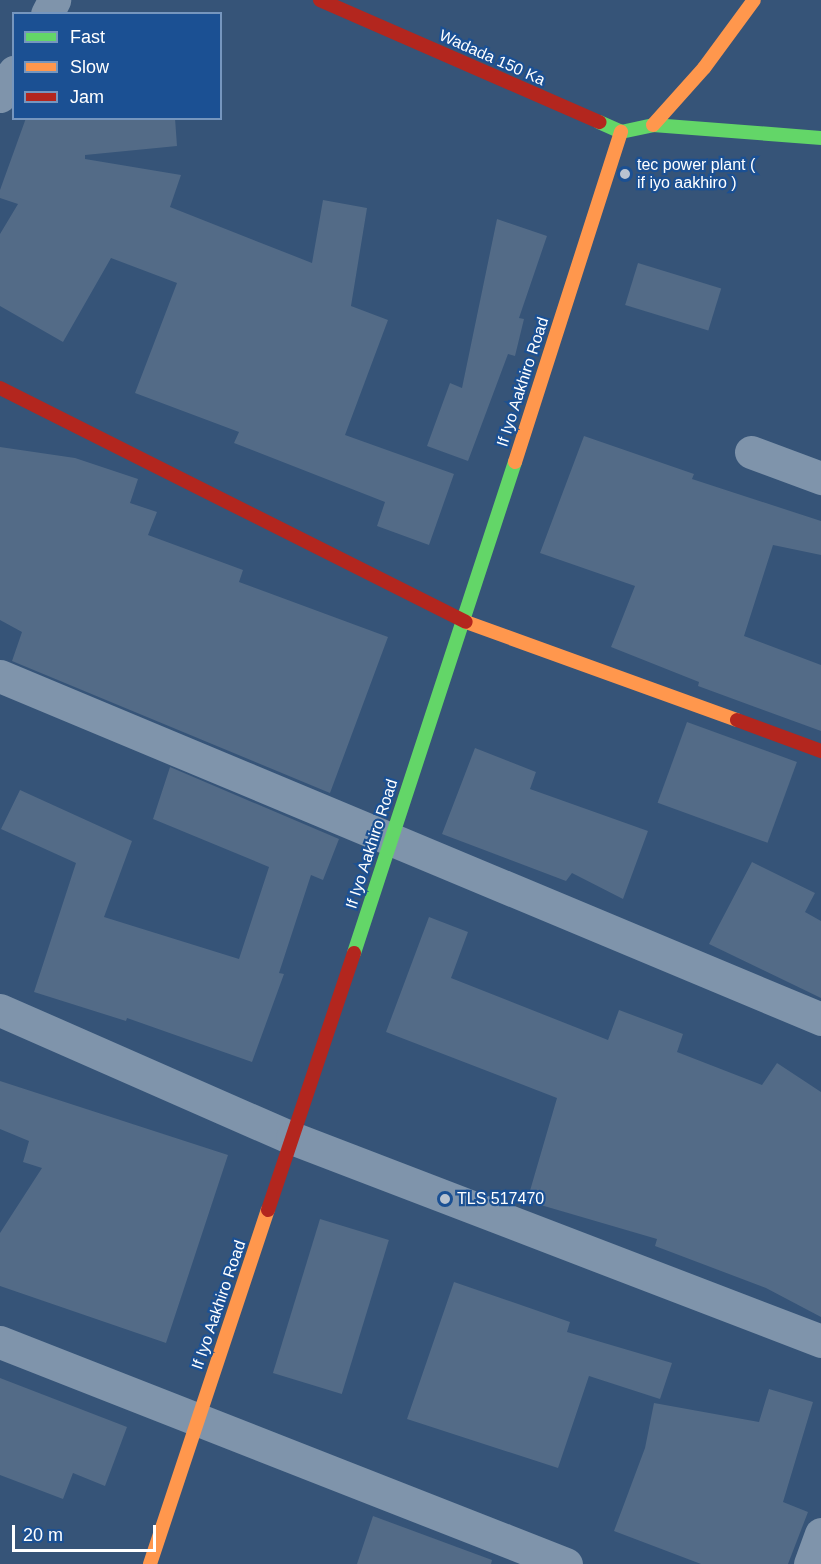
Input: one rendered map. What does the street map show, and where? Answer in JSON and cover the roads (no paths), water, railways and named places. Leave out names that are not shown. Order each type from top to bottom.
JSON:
[{"type":"street","name":"Wadada 150 Ka","points":[[320,0],[621,132]]},
{"type":"street","points":[[652,125],[704,68],[753,0]]},
{"type":"street","points":[[0,96],[12,75]]},
{"type":"street","points":[[621,132],[652,125],[821,138]]},
{"type":"street","name":"If Iyo Aakhiro Road","points":[[150,1564],[464,621],[621,132]]},
{"type":"street","points":[[0,388],[464,621],[821,751]]},
{"type":"street","points":[[751,452],[821,478]]},
{"type":"street","points":[[0,676],[821,1019]]},
{"type":"street","points":[[0,1010],[292,1138],[821,1341]]},
{"type":"street","points":[[0,1342],[567,1564]]},
{"type":"street","points":[[810,1564],[821,1534]]},
{"type":"place","name":"tec power plant ( if iyo aakhiro )","points":[[625,174]]},
{"type":"place","name":"TLS 517470","points":[[445,1199]]}]
